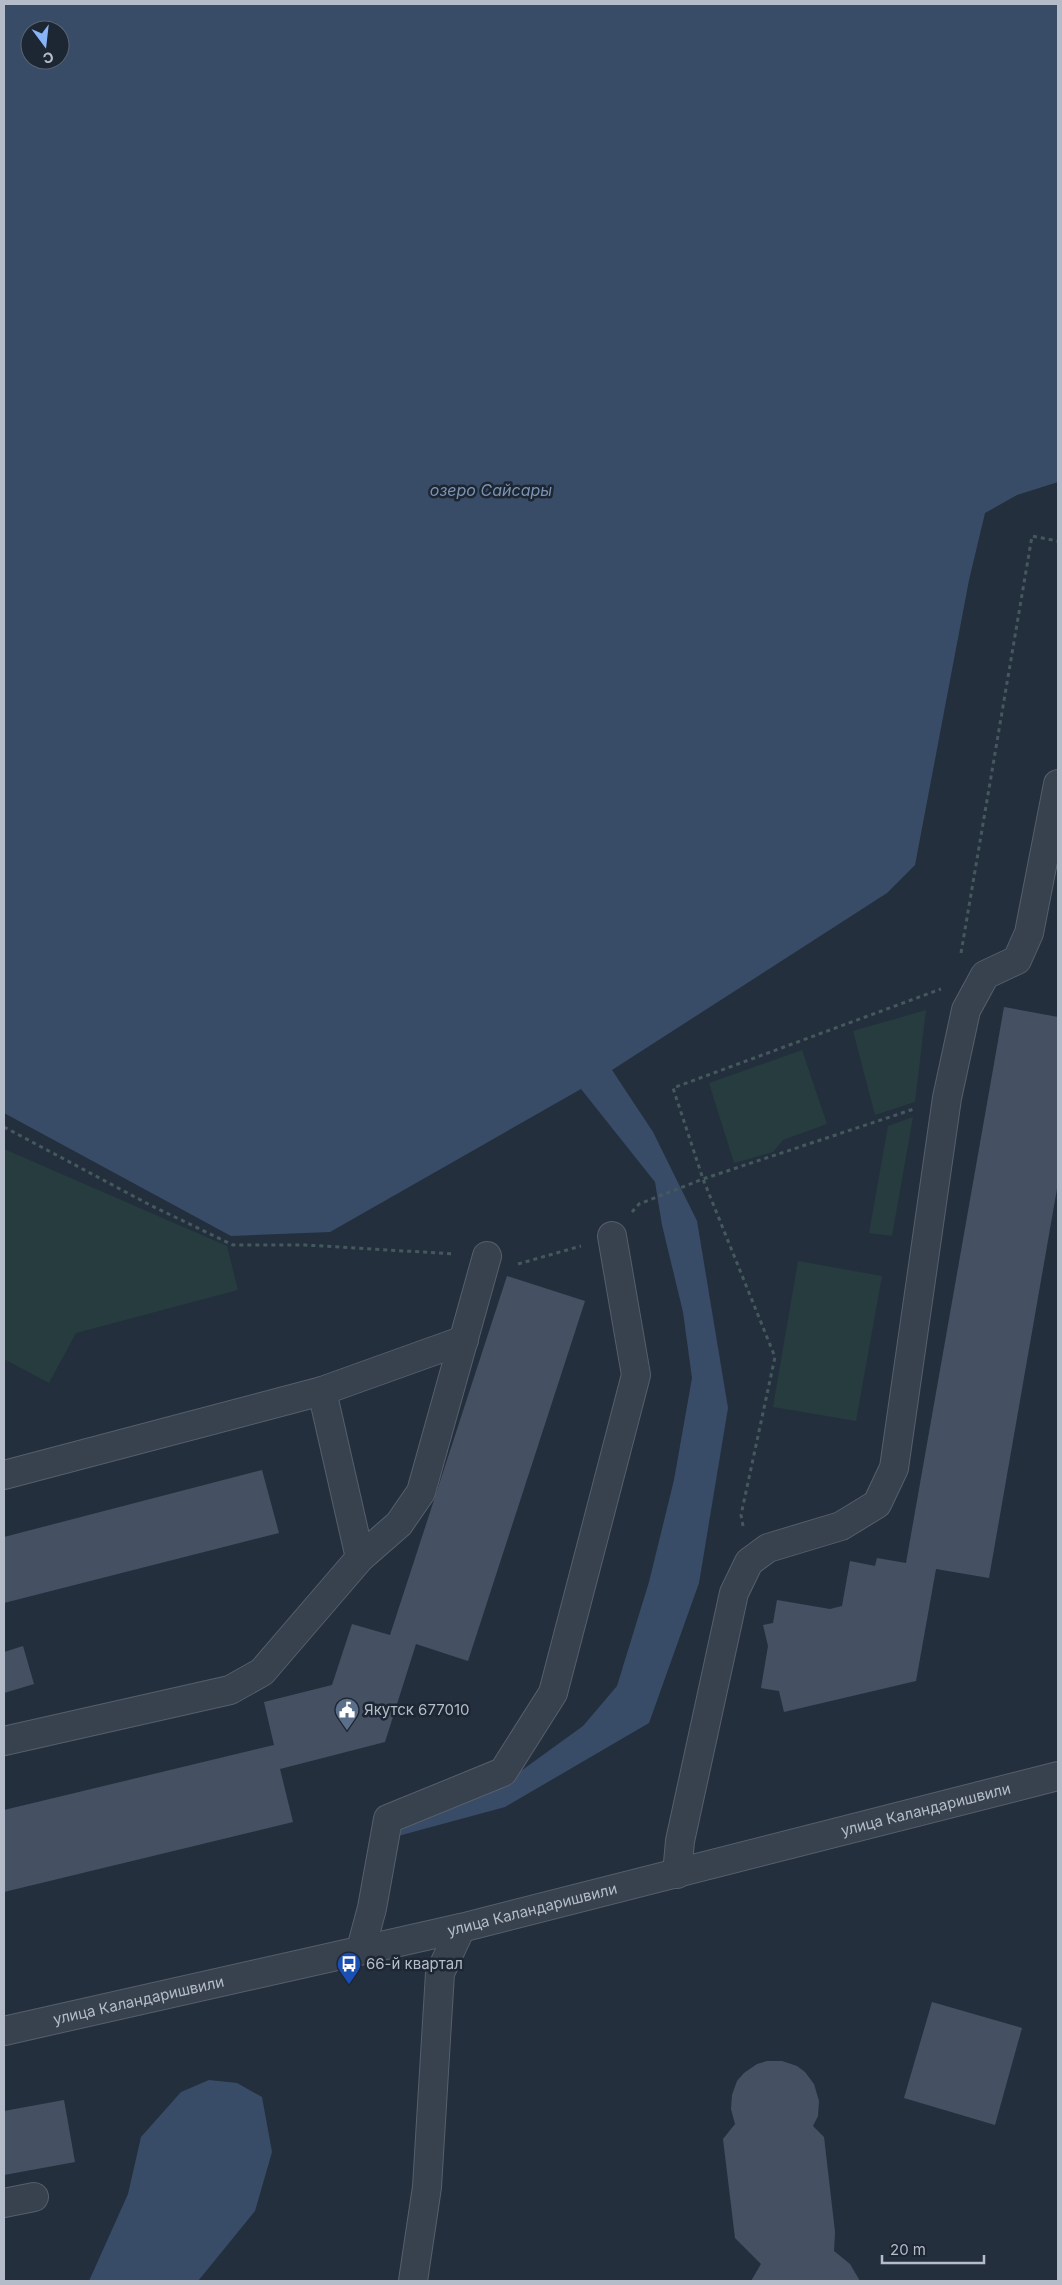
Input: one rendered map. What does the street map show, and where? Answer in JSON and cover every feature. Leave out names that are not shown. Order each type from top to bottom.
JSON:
[{"type":"street","points":[[677,1874],[680,1841],[734,1593],[749,1562],[768,1548],[842,1526],[877,1504],[894,1468],[947,1098],[966,1010],[985,975],[1017,960],[1029,933],[1058,784]]},
{"type":"street","points":[[361,1949],[372,1908],[388,1819],[503,1772],[552,1693],[636,1375],[612,1236]]},
{"type":"street","points":[[4,1741],[230,1690],[262,1672],[360,1558],[399,1524],[421,1492],[487,1256]]},
{"type":"street","points":[[4,1475],[322,1391],[464,1340]]},
{"type":"street","points":[[322,1391],[360,1558]]},
{"type":"street","name":"улица Каландаришвили","points":[[4,2031],[361,1949],[461,1928],[1058,1776]]},
{"type":"street","points":[[413,2281],[427,2187],[440,1973],[461,1928]]},
{"type":"street","points":[[4,2204],[34,2197]]},
{"type":"path","points":[[961,954],[1032,536],[1058,541]]},
{"type":"path","points":[[749,1562],[741,1515],[775,1357],[703,1179],[673,1088],[947,987]]},
{"type":"path","points":[[4,1127],[150,1205],[233,1245],[306,1245],[487,1256],[519,1264],[612,1236],[639,1204],[703,1179],[947,1098]]},
{"type":"green space","points":[[926,1010],[915,1102],[875,1115],[853,1031]]},
{"type":"green space","points":[[802,1050],[827,1124],[783,1140],[773,1152],[734,1163],[709,1083]]},
{"type":"green space","points":[[913,1117],[892,1236],[869,1233],[888,1126]]},
{"type":"green space","points":[[4,1149],[227,1246],[238,1290],[76,1333],[49,1383],[4,1359]]},
{"type":"green space","points":[[798,1261],[882,1276],[856,1421],[773,1407]]},
{"type":"water","name":"озеро Сайсары","points":[[4,4],[1058,4],[1058,482],[1017,495],[985,513],[969,580],[915,865],[887,893],[612,1070],[653,1132],[697,1221],[728,1408],[699,1583],[649,1723],[505,1807],[387,1839],[396,1821],[514,1776],[583,1726],[617,1686],[649,1582],[674,1480],[692,1378],[683,1312],[662,1225],[655,1182],[581,1089],[330,1232],[231,1236],[4,1113]]},
{"type":"water","points":[[209,2080],[237,2083],[262,2097],[272,2152],[255,2211],[198,2281],[89,2281],[128,2194],[141,2137],[181,2092]]},
{"type":"building","points":[[1004,1007],[1058,1017],[1058,1183],[989,1578],[936,1569],[916,1681],[784,1712],[779,1691],[761,1688],[768,1646],[763,1625],[773,1623],[777,1600],[830,1609],[842,1606],[850,1561],[875,1566],[877,1558],[906,1563]]},
{"type":"building","points":[[507,1276],[585,1301],[468,1661],[416,1644],[385,1742],[280,1769],[293,1822],[4,1892],[4,1810],[274,1745],[264,1702],[332,1685],[352,1624],[390,1635]]},
{"type":"building","points":[[262,1470],[279,1533],[4,1603],[4,1537]]},
{"type":"building","points":[[23,1646],[34,1684],[4,1693],[4,1652]]},
{"type":"building","points":[[932,2002],[1022,2028],[995,2125],[904,2098]]},
{"type":"building","points":[[767,2061],[782,2061],[797,2066],[805,2072],[814,2084],[819,2101],[818,2116],[813,2126],[824,2137],[835,2232],[834,2251],[850,2264],[860,2281],[751,2281],[761,2264],[735,2238],[723,2139],[735,2124],[731,2109],[732,2095],[737,2081],[744,2073],[757,2064]]},
{"type":"building","points":[[64,2100],[75,2162],[4,2175],[4,2111]]},
{"type":"place","name":"Якутск 677010","points":[[347,1731]]},
{"type":"place","name":"66-й квартал","points":[[349,1985]]}]
